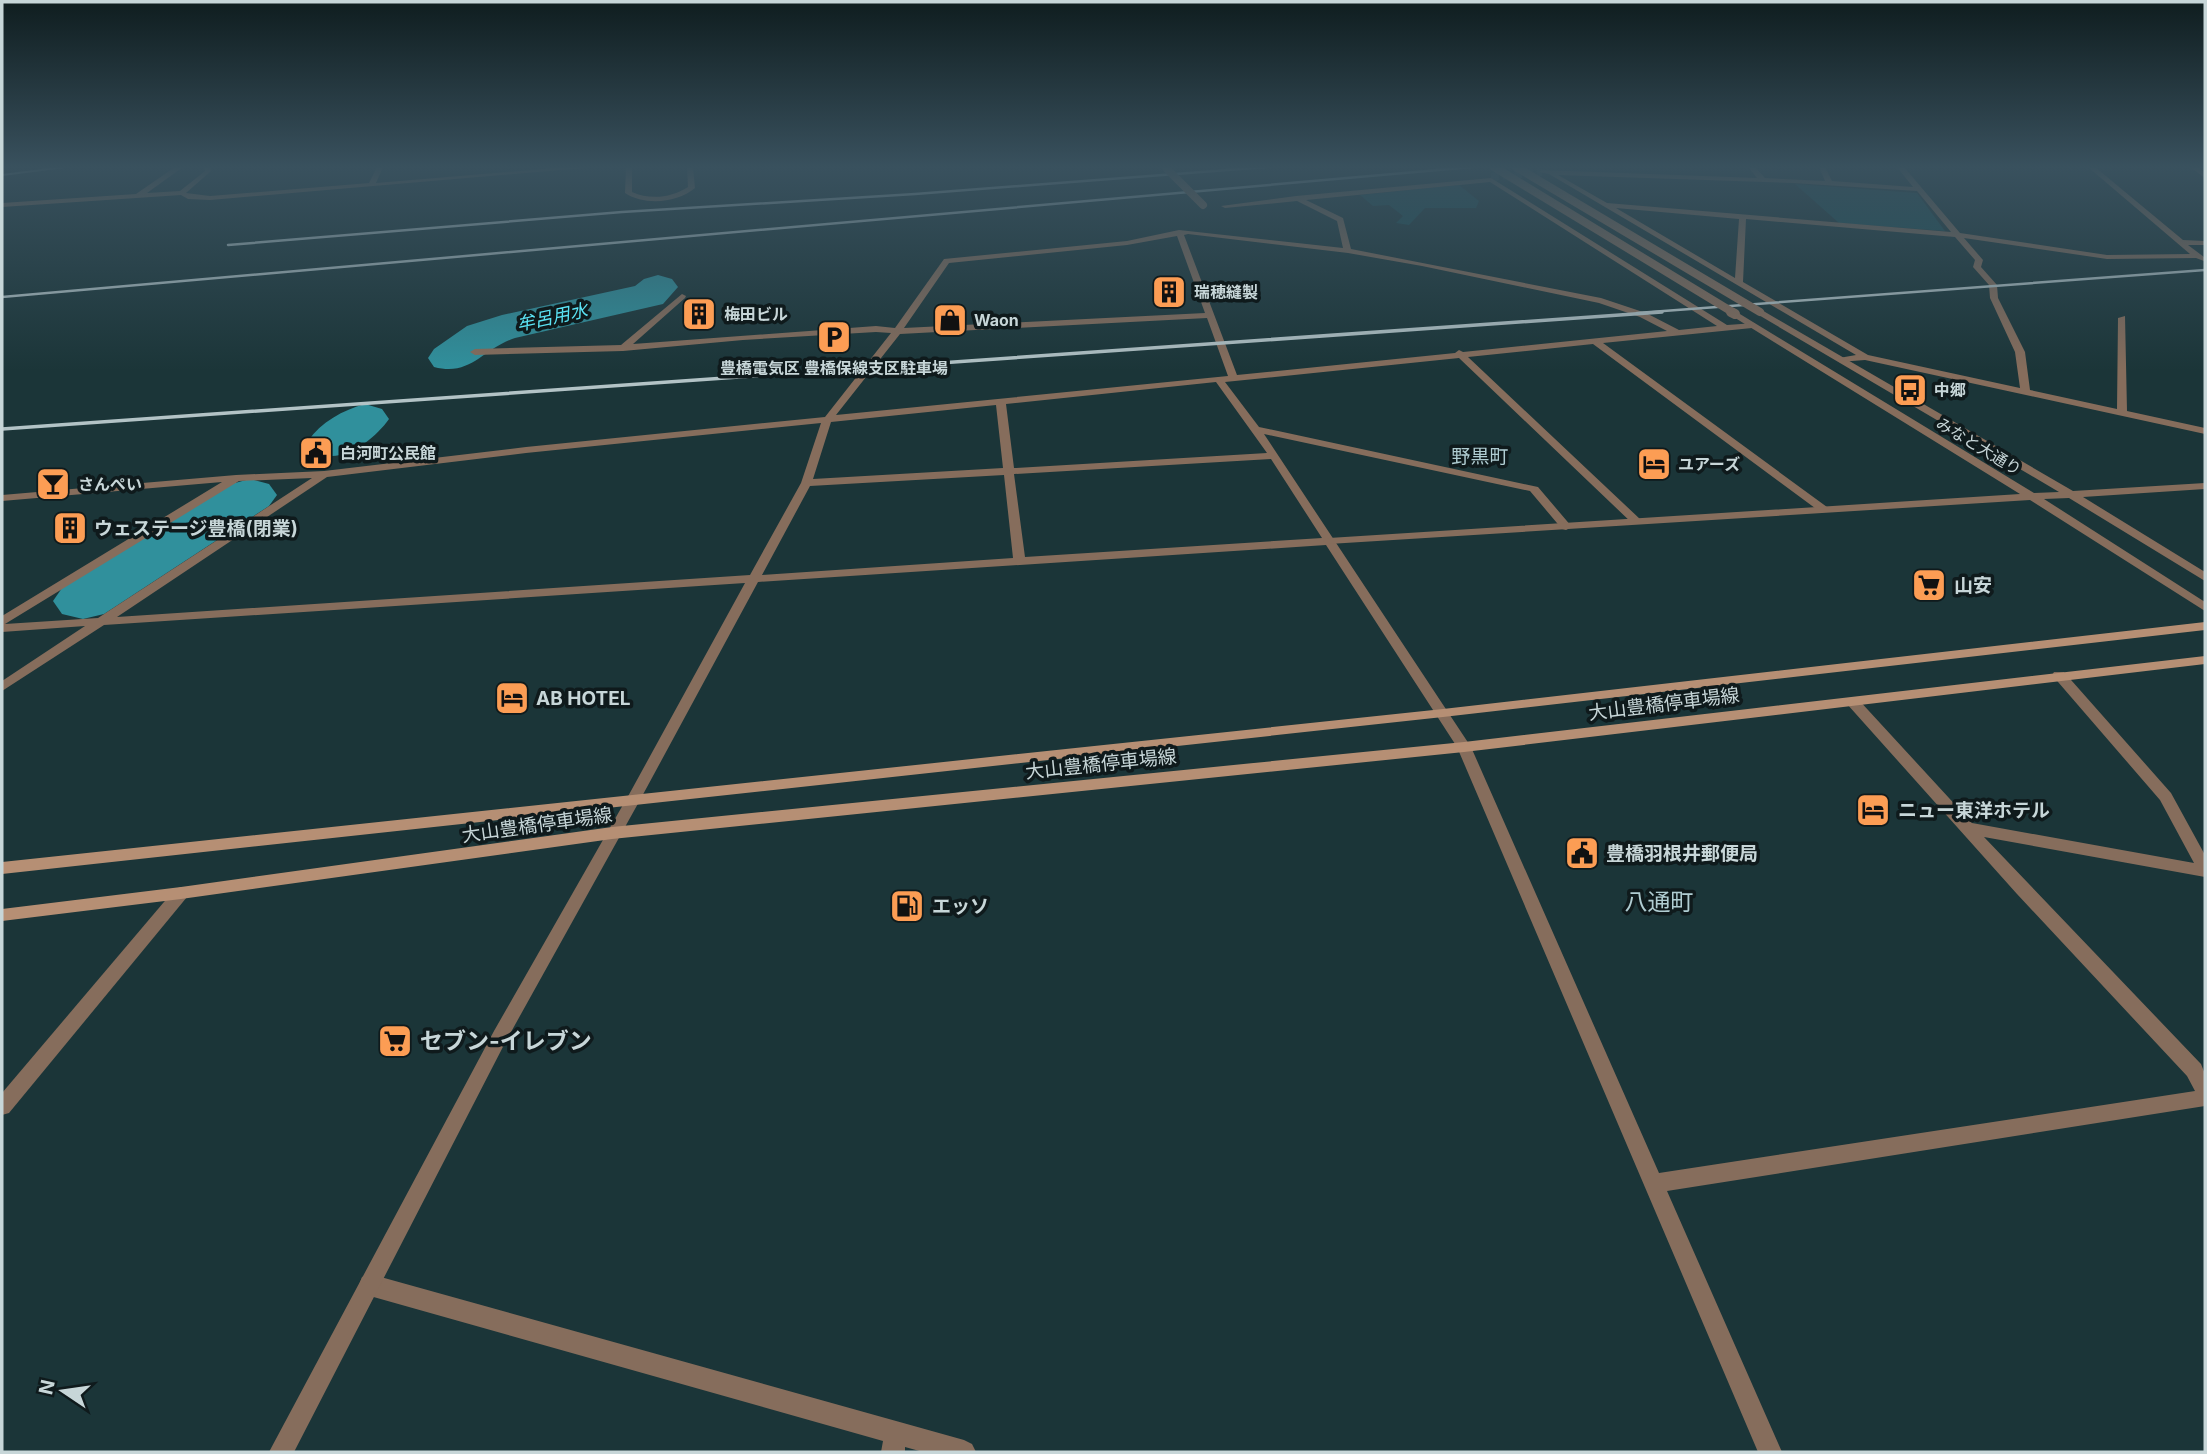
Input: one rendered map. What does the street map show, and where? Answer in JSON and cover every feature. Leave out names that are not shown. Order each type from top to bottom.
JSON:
[{"type":"main road","name":"大山豊橋停車場線","points":[[2,868],[1443,713],[2205,626]]},
{"type":"main road","name":"大山豊橋停車場線","points":[[2,915],[612,833],[1464,747],[2205,660]]},
{"type":"street","points":[[281,1452],[500,1036],[633,800],[806,483],[827,420],[897,331],[947,261],[1127,243],[1166,235]]},
{"type":"street","points":[[1181,235],[1211,315],[1226,378],[1272,456],[1464,747],[1770,1452]]},
{"type":"street","points":[[1205,235],[1348,251],[1422,264],[1601,301],[1643,315],[1677,332]]},
{"type":"street","points":[[1344,235],[1348,251]]},
{"type":"street","points":[[1580,235],[1726,328]]},
{"type":"street","name":"みなと大通り","points":[[1605,235],[2034,498],[2205,607]]},
{"type":"street","name":"みなと大通り","points":[[1630,235],[2072,495],[2205,577]]},
{"type":"street","points":[[1654,235],[1865,357],[2205,431]]},
{"type":"street","points":[[1739,284],[1742,235]]},
{"type":"street","points":[[1959,235],[2107,257],[2202,259]]},
{"type":"street","points":[[1959,235],[1979,260],[1977,267],[1993,285],[1994,299],[2020,352],[2026,393]]},
{"type":"street","points":[[2172,235],[2202,259]]},
{"type":"street","points":[[2181,242],[2205,243]]},
{"type":"street","points":[[623,348],[682,296]]},
{"type":"street","points":[[475,352],[623,348],[876,329],[897,331],[1211,315]]},
{"type":"street","points":[[2122,318],[2122,413]]},
{"type":"street","points":[[2,498],[236,478],[324,474],[526,450],[1752,325]]},
{"type":"street","points":[[1593,340],[1823,509]]},
{"type":"street","points":[[1459,353],[1637,522]]},
{"type":"street","points":[[1842,360],[1865,357]]},
{"type":"street","points":[[1001,403],[1019,560]]},
{"type":"street","points":[[1256,429],[1534,489],[1566,527]]},
{"type":"street","points":[[806,483],[1272,456]]},
{"type":"street","points":[[2,687],[324,474]]},
{"type":"street","points":[[2,621],[236,478]]},
{"type":"street","points":[[2,628],[754,577],[2205,486]]},
{"type":"street","points":[[2059,676],[2166,797],[2205,870]]},
{"type":"street","points":[[1655,1183],[2205,1095],[2194,1070],[1852,701]]},
{"type":"street","points":[[1967,828],[2205,870]]},
{"type":"street","points":[[2,1107],[181,893]]},
{"type":"street","points":[[370,1284],[895,1443],[964,1452]]},
{"type":"waterway","name":"牟呂用水","points":[[450,358],[482,335],[502,328],[649,295],[658,287]]},
{"type":"waterway","name":"牟呂用水","points":[[333,441],[365,419]]},
{"type":"waterway","name":"牟呂用水","points":[[83,601],[250,495]]},
{"type":"railway","points":[[228,245],[349,235]]},
{"type":"railway","points":[[2,297],[705,235]]},
{"type":"railway","points":[[1637,313],[2205,270]]},
{"type":"railway","points":[[2,429],[1662,312]]},
{"type":"place","name":"瑞穂縫製","points":[[1169,292]]},
{"type":"place","name":"梅田ビル","points":[[699,314]]},
{"type":"place","name":"Waon","points":[[950,320]]},
{"type":"place","name":"豊橋電気区 豊橋保線支区駐車場","points":[[834,337]]},
{"type":"place","name":"中郷","points":[[1910,390]]},
{"type":"place","name":"白河町公民館","points":[[316,453]]},
{"type":"place","name":"ユアーズ","points":[[1654,464]]},
{"type":"place","name":"さんぺい","points":[[53,484]]},
{"type":"place","name":"ウェステージ豊橋(閉業)","points":[[70,528]]},
{"type":"place","name":"山安","points":[[1929,585]]},
{"type":"place","name":"AB HOTEL","points":[[512,698]]},
{"type":"place","name":"ニュー東洋ホテル","points":[[1873,810]]},
{"type":"place","name":"豊橋羽根井郵便局","points":[[1582,853]]},
{"type":"place","name":"エッソ","points":[[907,906]]},
{"type":"place","name":"セブン-イレブン","points":[[395,1041]]},
{"type":"district","name":"野黒町","points":[[1480,456]]},
{"type":"district","name":"八通町","points":[[1659,902]]}]
